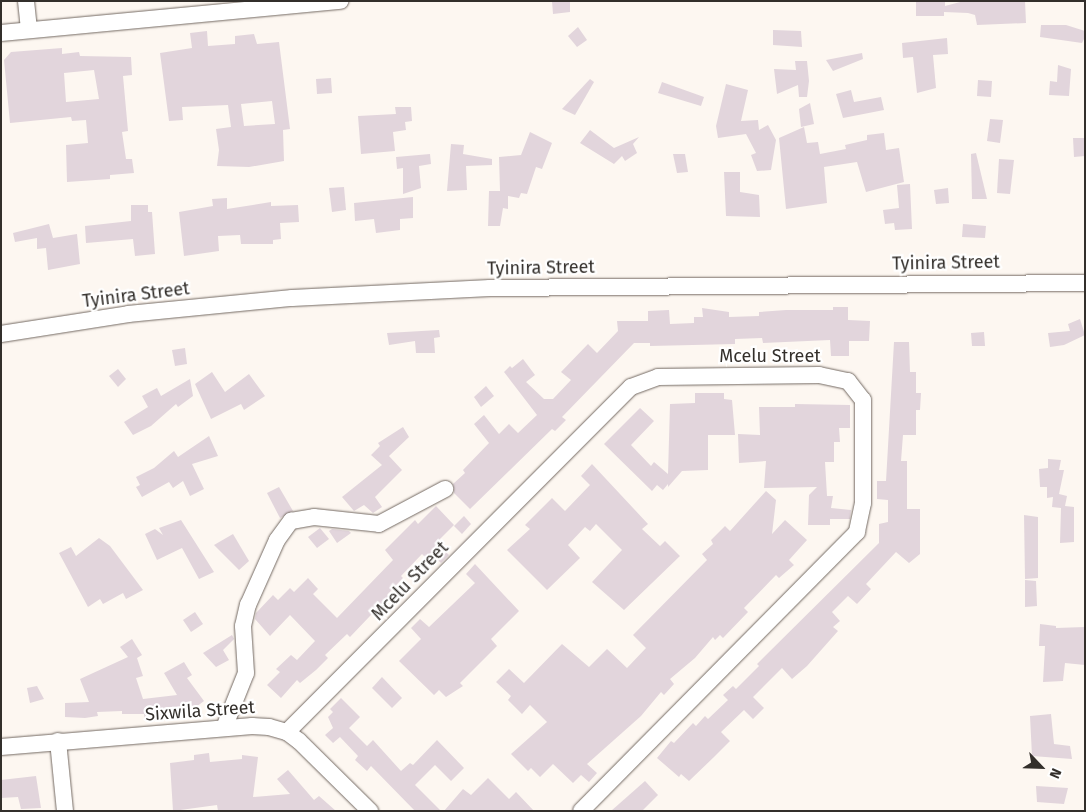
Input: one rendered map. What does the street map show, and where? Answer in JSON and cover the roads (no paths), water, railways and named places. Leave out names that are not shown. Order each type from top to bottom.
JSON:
[{"type":"street","points":[[26,1],[29,29]]},
{"type":"street","points":[[1,33],[340,1]]},
{"type":"street","name":"Tyinira Street","points":[[1,334],[128,314],[292,298],[480,289],[1085,283]]},
{"type":"street","name":"Mcelu Street","points":[[287,732],[631,386],[658,378],[819,375],[848,381],[864,400],[863,503],[857,532],[581,811]]},
{"type":"street","points":[[224,728],[246,673],[243,626],[248,605],[277,540],[291,521],[314,518],[379,524],[445,489]]},
{"type":"street","name":"Sixwila Street","points":[[1,747],[252,726],[287,732]]},
{"type":"street","points":[[287,732],[370,811]]},
{"type":"street","points":[[58,741],[65,811]]}]
